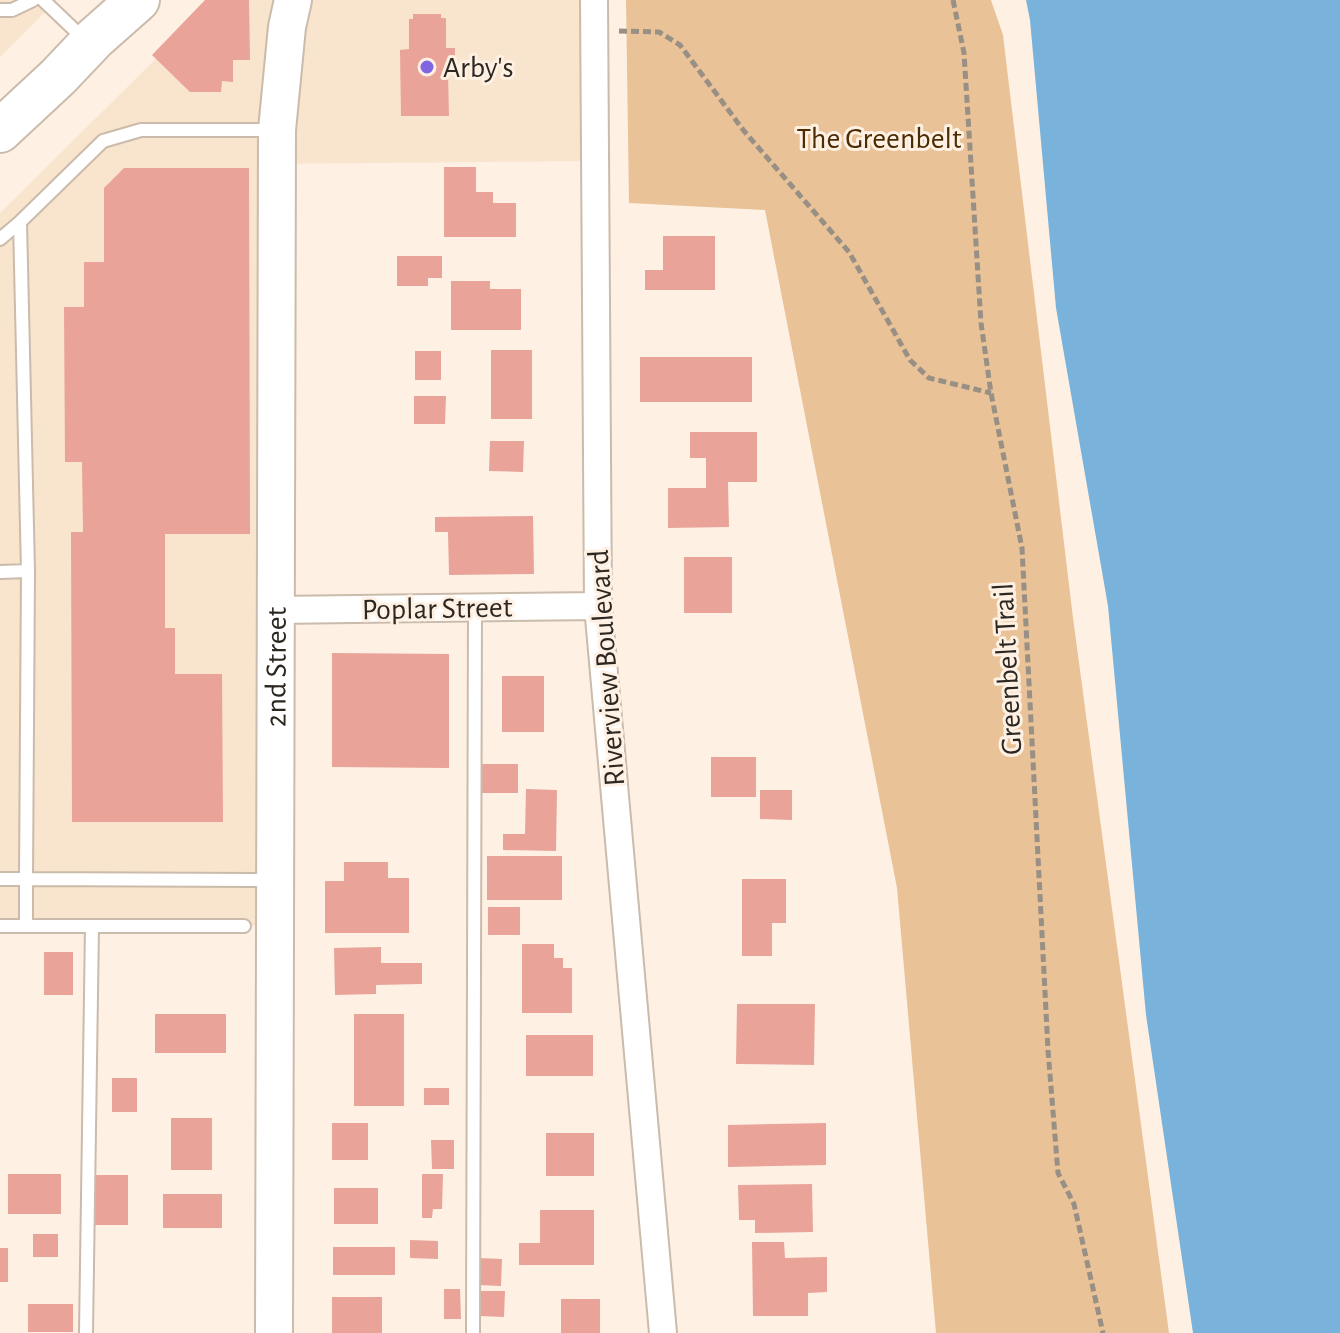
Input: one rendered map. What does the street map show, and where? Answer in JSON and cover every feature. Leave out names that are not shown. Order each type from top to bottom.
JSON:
[{"type":"main road","points":[[92,41],[115,0]]},
{"type":"main road","points":[[0,131],[138,0]]},
{"type":"street","name":"Riverview Boulevard","points":[[594,0],[598,606],[663,1333]]},
{"type":"street","name":"2nd Street","points":[[274,1333],[277,130],[292,1]]},
{"type":"street","name":"Poplar Street","points":[[276,610],[598,606]]},
{"type":"lane","points":[[0,10],[12,10],[33,0]]},
{"type":"lane","points":[[43,0],[92,41]]},
{"type":"lane","points":[[0,239],[103,141],[141,130],[277,130]]},
{"type":"lane","points":[[20,222],[28,571],[26,926]]},
{"type":"lane","points":[[0,572],[28,571]]},
{"type":"lane","points":[[473,1333],[475,607]]},
{"type":"lane","points":[[0,879],[275,881]]},
{"type":"lane","points":[[0,926],[244,926]]},
{"type":"lane","points":[[86,1333],[92,926]]},
{"type":"path","name":"Greenbelt Trail","points":[[953,0],[964,53],[981,323],[991,393],[1022,548],[1048,1050],[1058,1173],[1074,1204],[1103,1333]]},
{"type":"path","points":[[594,31],[659,32],[680,45],[744,131],[849,252],[910,360],[929,378],[991,393]]},
{"type":"shaded area","points":[[0,0],[57,0],[0,57]]},
{"type":"shaded area","points":[[215,0],[594,0],[595,161],[277,164],[275,926],[0,921],[0,213]]},
{"type":"green space","name":"The Greenbelt","points":[[626,0],[991,0],[1003,35],[1073,618],[1169,1333],[936,1333],[897,888],[765,210],[629,203]]},
{"type":"water","points":[[1026,0],[1340,0],[1340,1333],[1193,1333],[1146,1015],[1108,606],[1056,308]]},
{"type":"building","points":[[205,0],[249,0],[250,60],[233,60],[233,82],[222,81],[221,92],[190,92],[152,55]]},
{"type":"building","name":"Arby's","points":[[413,14],[441,14],[441,18],[446,18],[446,48],[455,48],[453,73],[448,73],[449,116],[401,116],[400,50],[409,49],[409,19],[413,19]]},
{"type":"building","points":[[444,167],[476,167],[476,192],[493,192],[493,203],[516,203],[516,237],[444,237]]},
{"type":"building","points":[[124,168],[249,168],[250,534],[165,534],[165,628],[175,628],[175,674],[222,674],[223,822],[72,822],[71,532],[83,532],[82,462],[65,462],[64,307],[84,307],[84,262],[104,262],[104,188]]},
{"type":"building","points":[[663,236],[715,236],[715,290],[645,290],[645,270],[663,270]]},
{"type":"building","points":[[397,256],[442,256],[442,278],[428,278],[428,286],[397,286]]},
{"type":"building","points":[[451,281],[490,281],[490,289],[521,289],[521,330],[451,330]]},
{"type":"building","points":[[491,350],[532,350],[532,419],[491,419]]},
{"type":"building","points":[[415,351],[441,351],[441,380],[415,380]]},
{"type":"building","points":[[640,357],[752,357],[752,402],[640,402]]},
{"type":"building","points":[[414,396],[446,396],[445,424],[414,424]]},
{"type":"building","points":[[690,432],[757,432],[757,482],[728,482],[729,527],[668,528],[668,488],[706,488],[706,458],[690,458]]},
{"type":"building","points":[[490,441],[524,441],[523,472],[489,471]]},
{"type":"building","points":[[533,516],[534,574],[449,575],[448,532],[435,532],[435,517]]},
{"type":"building","points":[[684,557],[732,557],[732,613],[684,613]]},
{"type":"building","points":[[332,653],[449,654],[449,768],[332,767]]},
{"type":"building","points":[[502,676],[544,676],[544,732],[502,732]]},
{"type":"building","points":[[711,757],[756,757],[756,797],[711,797]]},
{"type":"building","points":[[479,764],[518,764],[518,793],[479,793]]},
{"type":"building","points":[[526,789],[557,790],[556,851],[503,850],[503,834],[525,834]]},
{"type":"building","points":[[760,790],[792,790],[792,820],[760,819]]},
{"type":"building","points":[[487,856],[562,856],[562,900],[487,900]]},
{"type":"building","points":[[344,862],[388,862],[388,878],[409,878],[409,933],[325,933],[325,881],[344,881]]},
{"type":"building","points":[[742,879],[786,879],[786,923],[772,923],[772,956],[742,956]]},
{"type":"building","points":[[488,907],[520,907],[520,935],[488,935]]},
{"type":"building","points":[[522,944],[554,944],[554,958],[563,958],[563,968],[572,968],[572,1013],[522,1013]]},
{"type":"building","points":[[381,947],[381,963],[422,963],[422,984],[376,985],[376,994],[335,995],[334,948]]},
{"type":"building","points":[[44,952],[73,952],[73,995],[44,995]]},
{"type":"building","points":[[737,1004],[815,1004],[814,1065],[736,1064]]},
{"type":"building","points":[[155,1014],[226,1014],[226,1053],[155,1053]]},
{"type":"building","points":[[354,1014],[404,1014],[404,1106],[354,1106]]},
{"type":"building","points":[[526,1035],[593,1035],[593,1076],[526,1076]]},
{"type":"building","points":[[112,1078],[137,1078],[137,1112],[112,1112]]},
{"type":"building","points":[[424,1088],[449,1088],[449,1105],[424,1105]]},
{"type":"building","points":[[171,1118],[212,1118],[212,1170],[171,1170]]},
{"type":"building","points":[[332,1123],[368,1123],[368,1160],[332,1160]]},
{"type":"building","points":[[826,1123],[826,1165],[728,1167],[728,1125]]},
{"type":"building","points":[[546,1133],[594,1133],[594,1176],[546,1176]]},
{"type":"building","points":[[431,1140],[454,1140],[454,1169],[432,1169]]},
{"type":"building","points":[[8,1174],[61,1174],[61,1214],[8,1214]]},
{"type":"building","points":[[422,1174],[443,1174],[442,1209],[433,1209],[432,1218],[422,1218]]},
{"type":"building","points":[[95,1175],[128,1175],[128,1225],[95,1225]]},
{"type":"building","points":[[812,1184],[813,1232],[755,1233],[755,1220],[739,1220],[738,1185]]},
{"type":"building","points":[[334,1188],[378,1188],[378,1224],[334,1224]]},
{"type":"building","points":[[163,1194],[222,1194],[222,1228],[163,1228]]},
{"type":"building","points":[[540,1210],[594,1210],[594,1265],[519,1265],[519,1243],[540,1243]]},
{"type":"building","points":[[33,1234],[58,1234],[58,1257],[33,1257]]},
{"type":"building","points":[[410,1240],[438,1241],[438,1259],[410,1258]]},
{"type":"building","points":[[752,1242],[784,1242],[785,1258],[827,1257],[827,1292],[808,1293],[808,1316],[753,1316]]},
{"type":"building","points":[[333,1247],[395,1247],[395,1275],[333,1275]]},
{"type":"building","points":[[0,1248],[8,1248],[8,1282],[0,1282]]},
{"type":"building","points":[[478,1258],[502,1259],[501,1286],[478,1285]]},
{"type":"building","points":[[444,1289],[460,1289],[461,1319],[444,1319]]},
{"type":"building","points":[[480,1291],[505,1291],[504,1317],[480,1316]]},
{"type":"building","points":[[332,1297],[382,1297],[382,1333],[332,1333]]},
{"type":"building","points":[[561,1299],[600,1299],[600,1333],[561,1333]]},
{"type":"building","points":[[28,1304],[73,1304],[73,1332],[28,1332]]},
{"type":"place","name":"Arby's","points":[[427,67]]}]
